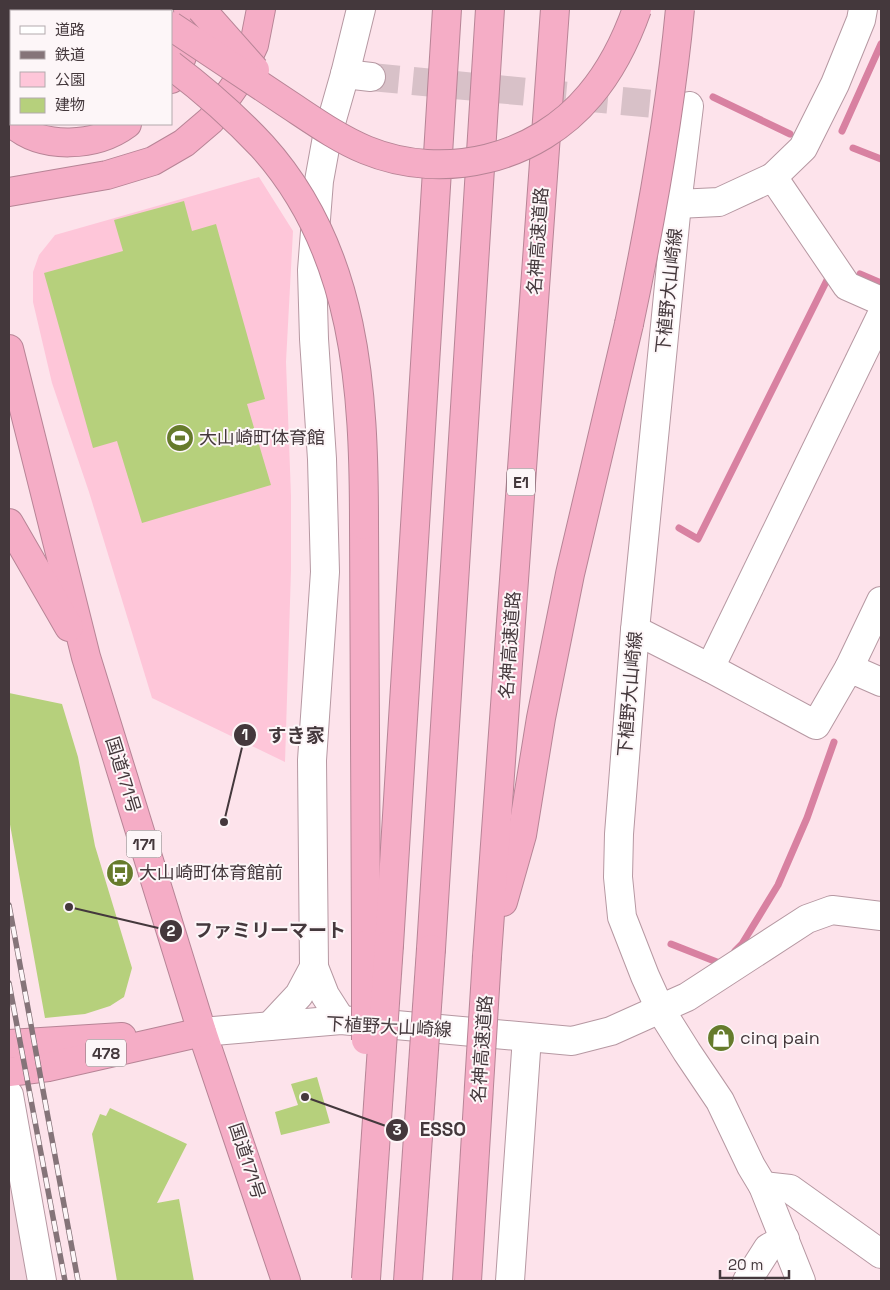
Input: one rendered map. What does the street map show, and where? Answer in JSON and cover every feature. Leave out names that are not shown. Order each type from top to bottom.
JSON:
[{"type":"highway","points":[[172,78],[178,70],[185,44],[188,9]]},
{"type":"highway","points":[[201,9],[261,77],[307,116]]},
{"type":"highway","points":[[9,192],[107,175],[153,161],[184,143],[211,120],[236,84],[254,45],[261,9]]},
{"type":"highway","points":[[366,1280],[378,945],[447,9]]},
{"type":"highway","points":[[408,1281],[431,949],[490,9]]},
{"type":"highway","name":"名神高速道路","points":[[467,1281],[487,956],[555,9]]},
{"type":"highway","points":[[172,27],[307,116],[366,150],[397,160],[430,164],[451,164],[493,158],[514,151],[541,136],[571,114],[590,96],[616,59],[628,35],[637,9]]},
{"type":"highway","points":[[487,956],[522,835],[541,718],[570,574],[629,324],[658,178],[680,9]]},
{"type":"highway","points":[[172,67],[203,89],[234,117],[263,147],[289,181],[305,206],[329,254],[342,294],[352,339],[360,398],[364,468],[364,525],[378,945]]},
{"type":"highway","points":[[14,125],[42,139],[67,143],[97,138],[125,125]]},
{"type":"highway","name":"国道171号","points":[[9,349],[86,656],[202,1032],[286,1281]]},
{"type":"highway","points":[[9,523],[86,656]]},
{"type":"highway","name":"478","points":[[9,1044],[202,1032]]},
{"type":"highway","name":"478","points":[[9,1072],[48,1067],[202,1032]]},
{"type":"street","points":[[342,1020],[325,994],[314,967],[312,760],[325,572],[322,460],[314,339],[312,270],[319,181],[327,137],[358,76],[361,9]]},
{"type":"street","name":"下植野大山崎線","points":[[202,1032],[342,1020],[572,1041],[611,1031],[660,1009],[622,917],[618,877],[619,834],[636,630],[677,204],[719,202],[773,177],[803,148],[835,84],[861,20],[863,9]]},
{"type":"street","points":[[653,104],[689,106],[677,204]]},
{"type":"street","points":[[773,177],[847,286],[881,301]]},
{"type":"street","points":[[710,668],[881,316]]},
{"type":"street","points":[[636,630],[816,725],[848,668],[881,600]]},
{"type":"street","points":[[848,668],[881,682]]},
{"type":"street","points":[[801,1281],[763,1186],[751,1166],[720,1101],[660,1009],[687,998],[807,918],[832,910],[881,916]]},
{"type":"street","points":[[270,1026],[299,995],[314,967]]},
{"type":"street","points":[[510,1281],[527,1037]]},
{"type":"street","points":[[9,1095],[42,1281]]},
{"type":"street","points":[[763,1186],[790,1189],[881,1254]]},
{"type":"street","points":[[747,1281],[768,1248],[785,1240]]},
{"type":"shaded area","points":[[9,1165],[30,1281],[9,1281]]},
{"type":"green space","name":"大山崎町体育館","points":[[259,177],[293,231],[286,362],[291,496],[291,570],[285,762],[152,698],[89,492],[52,383],[33,302],[33,272],[39,255],[55,235]]},
{"type":"building","points":[[184,201],[192,231],[216,224],[265,399],[247,404],[271,485],[142,523],[117,441],[93,448],[44,273],[123,251],[114,220]]},
{"type":"building","points":[[9,693],[62,704],[78,757],[95,846],[132,968],[124,997],[110,1006],[85,1014],[45,1018],[9,819]]},
{"type":"building","points":[[317,1077],[330,1123],[281,1135],[275,1112],[298,1105],[291,1084]]},
{"type":"building","points":[[110,1108],[187,1144],[157,1203],[179,1199],[194,1281],[117,1281],[92,1134],[100,1114],[106,1116]]},
{"type":"waterway","points":[[842,131],[881,44]]},
{"type":"waterway","points":[[713,97],[790,134]]},
{"type":"waterway","points":[[853,148],[881,159]]},
{"type":"waterway","points":[[860,274],[881,283]]},
{"type":"waterway","points":[[679,528],[698,539],[828,278]]},
{"type":"waterway","points":[[735,951],[742,944],[778,885],[807,818],[834,742]]},
{"type":"waterway","points":[[671,944],[722,964]]},
{"type":"tunnel","points":[[371,77],[653,104]]},
{"type":"railway","points":[[9,905],[78,1281]]},
{"type":"railway","points":[[9,983],[65,1281]]},
{"type":"place","name":"大山崎町体育館","points":[[180,438]]},
{"type":"place","name":"すき家","points":[[224,822]]},
{"type":"place","name":"大山崎町体育館前","points":[[120,873]]},
{"type":"place","name":"ファミリーマート","points":[[69,907]]},
{"type":"place","name":"cinq pain","points":[[721,1038]]},
{"type":"place","name":"ESSO","points":[[305,1097]]}]
